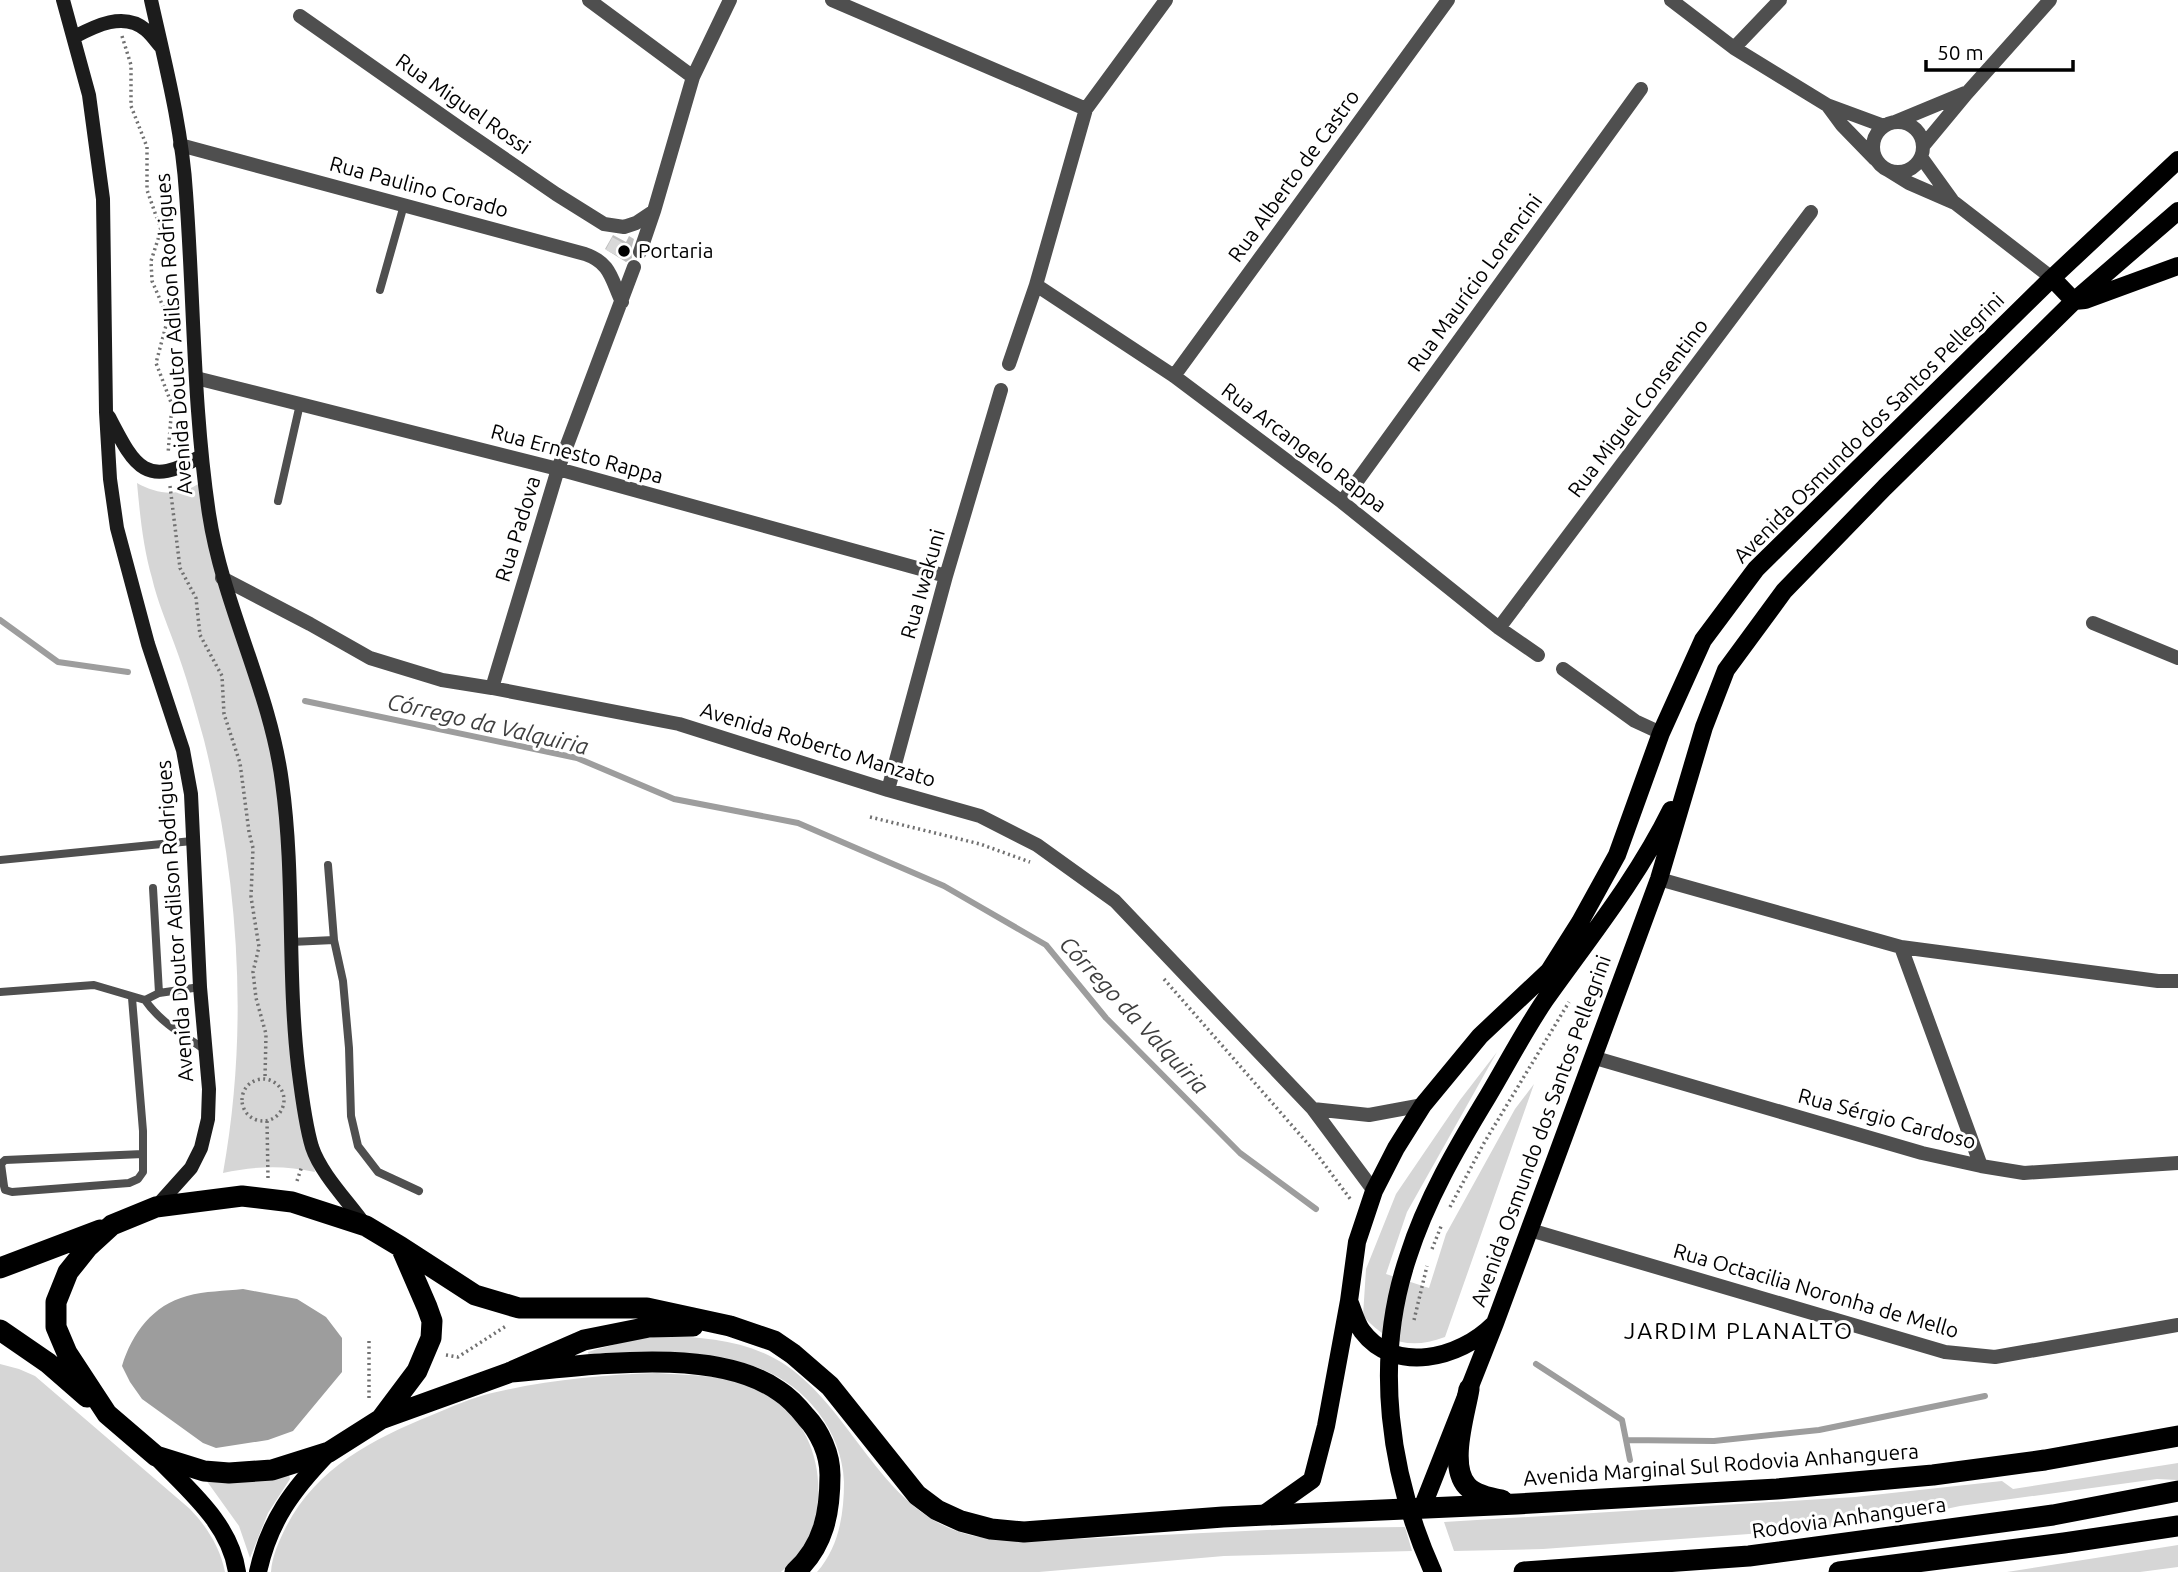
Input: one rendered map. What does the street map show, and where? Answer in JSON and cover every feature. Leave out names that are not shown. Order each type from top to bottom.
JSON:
[{"type":"highway","points":[[0,1268],[156,1207],[242,1196],[292,1202],[366,1226],[475,1295],[519,1308],[647,1308],[730,1326]]},
{"type":"highway","points":[[107,1414],[67,1353],[56,1327],[56,1301],[68,1272],[88,1247],[112,1225]]},
{"type":"highway","points":[[0,1331],[48,1363],[156,1456],[204,1471],[229,1474],[272,1470],[329,1452],[417,1371],[431,1338],[432,1321],[401,1247]]},
{"type":"highway","points":[[374,1412],[511,1372],[583,1340],[649,1327],[730,1326]]},
{"type":"highway","name":"Avenida Marginal Sul Rodovia Anhanguera","points":[[730,1326],[774,1341],[811,1368],[830,1386],[917,1495],[937,1510],[961,1521],[990,1529],[1024,1532],[1265,1514],[1517,1504],[1777,1489],[1933,1475],[2045,1460],[2178,1436]]},
{"type":"highway","points":[[0,1349],[19,1352],[48,1363]]},
{"type":"highway","points":[[511,1372],[606,1364],[687,1364],[742,1373],[779,1390],[812,1423],[824,1445],[830,1469],[828,1515],[822,1533],[814,1551],[795,1572]]},
{"type":"highway","points":[[1469,1389],[1458,1452],[1459,1473],[1467,1487],[1484,1496],[1517,1504]]},
{"type":"highway","name":"Rodovia Anhanguera","points":[[1524,1572],[1749,1556],[2053,1515],[2178,1491]]},
{"type":"highway","points":[[1839,1572],[2178,1526]]},
{"type":"main road","name":"Avenida Osmundo dos Santos Pellegrini","points":[[1544,1002],[1580,922],[1616,855],[1661,733],[1703,639],[1756,569],[2052,278],[2178,160]]},
{"type":"main road","name":"Avenida Osmundo dos Santos Pellegrini","points":[[1422,1508],[1495,1323],[1659,879],[1704,727],[1726,670],[1784,590],[1885,487],[2074,301],[2178,211]]},
{"type":"main road","points":[[2052,278],[2074,301],[2085,300],[2178,266]]},
{"type":"main road","name":"Avenida Osmundo dos Santos Pellegrini","points":[[1544,1002],[1640,867],[1693,765]]},
{"type":"main road","name":"Avenida Osmundo dos Santos Pellegrini","points":[[1265,1514],[1312,1480],[1326,1426],[1357,1242],[1374,1191],[1396,1148],[1423,1105],[1480,1036],[1549,971],[1580,922]]},
{"type":"main road","points":[[1433,1572],[1418,1539],[1405,1494],[1391,1422],[1388,1381],[1397,1295],[1429,1203],[1463,1137],[1544,1002]]},
{"type":"main road","points":[[1349,1301],[1361,1330],[1390,1353],[1409,1358],[1446,1354],[1460,1349],[1483,1335],[1495,1323]]},
{"type":"main road","points":[[258,1572],[274,1523],[301,1480],[329,1452]]},
{"type":"main road","points":[[156,1456],[219,1525],[236,1562],[237,1572]]},
{"type":"street","name":"Avenida Doutor Adilson Rodrigues","points":[[63,0],[89,95],[103,200],[106,412],[110,479],[117,528],[148,644],[183,750],[191,794],[200,987],[209,1089],[208,1119],[201,1148],[191,1168],[156,1207]]},
{"type":"street","name":"Avenida Doutor Adilson Rodrigues","points":[[151,0],[180,145],[186,193],[201,456],[210,519],[222,578],[267,712],[282,776],[290,849],[294,1029],[301,1088],[312,1147],[324,1171],[366,1226]]},
{"type":"street","points":[[589,0],[693,77]]},
{"type":"street","points":[[640,252],[693,77],[730,0]]},
{"type":"street","points":[[832,0],[1086,109]]},
{"type":"street","points":[[1009,363],[1036,285],[1086,109],[1166,0]]},
{"type":"street","name":"Rua Alberto de Castro","points":[[1174,376],[1448,0]]},
{"type":"street","points":[[1671,0],[1734,48],[1827,105],[1890,124],[1903,122],[1911,126],[1917,131],[1922,151],[1955,203]]},
{"type":"street","points":[[1734,48],[1780,0]]},
{"type":"street","points":[[1888,170],[1903,172],[1911,169],[1967,93],[2050,0]]},
{"type":"street","name":"Rua Miguel Rossi","points":[[300,16],[556,194],[604,224],[622,233],[654,211]]},
{"type":"street","points":[[74,37],[118,20],[145,28],[161,47]]},
{"type":"street","name":"Rua Maurício Lorencini","points":[[1342,502],[1641,89]]},
{"type":"street","points":[[1876,159],[1873,145],[1879,131],[1967,93]]},
{"type":"street","points":[[1827,105],[1881,166],[1909,183],[1955,203],[2052,278]]},
{"type":"street","name":"Rua Paulino Corado","points":[[180,145],[609,259],[622,302]]},
{"type":"street","name":"Rua Miguel Consentino","points":[[1499,628],[1811,212]]},
{"type":"street","name":"Rua Padova","points":[[492,688],[558,469],[634,267]]},
{"type":"street","name":"Rua Arcangelo Rappa","points":[[1036,285],[1174,376],[1342,502],[1499,628],[1538,655]]},
{"type":"street","name":"Rua Ernesto Rappa","points":[[196,378],[558,469],[946,576]]},
{"type":"street","name":"Rua Iwakuni","points":[[888,790],[946,576],[1001,390]]},
{"type":"street","points":[[106,412],[138,464],[149,470],[169,472],[201,456]]},
{"type":"street","name":"Avenida Roberto Manzato","points":[[222,578],[370,658],[442,680],[679,724],[980,816],[1037,845],[1115,901],[1313,1109],[1374,1191]]},
{"type":"street","points":[[2093,623],[2178,658]]},
{"type":"street","points":[[1563,669],[1635,720],[1661,733]]},
{"type":"street","points":[[1659,879],[1901,947],[2158,981],[2178,981]]},
{"type":"street","points":[[1901,947],[1981,1166]]},
{"type":"street","name":"Rua Sérgio Cardoso","points":[[1592,1057],[1922,1153],[1981,1166],[2024,1173],[2178,1163]]},
{"type":"street","points":[[1313,1109],[1369,1115],[1423,1105]]},
{"type":"street","name":"Rua Octacilia Noronha de Mello","points":[[1530,1230],[1945,1352],[1995,1357],[2178,1325]]},
{"type":"lane","points":[[380,290],[404,205]]},
{"type":"lane","points":[[278,501],[300,404]]},
{"type":"lane","points":[[0,860],[192,841]]},
{"type":"lane","points":[[328,865],[334,940],[343,981],[351,1116],[358,1146],[379,1172],[419,1191]]},
{"type":"lane","points":[[153,888],[159,993]]},
{"type":"lane","points":[[291,942],[334,940]]},
{"type":"lane","points":[[0,992],[93,985],[145,1000],[159,993],[200,987]]},
{"type":"lane","points":[[132,998],[143,1154],[143,1172],[138,1180],[129,1183],[12,1192],[5,1190],[4,1186],[1,1164],[5,1160],[143,1154]]},
{"type":"lane","points":[[145,1000],[152,1011],[171,1028],[204,1049]]},
{"type":"path","points":[[118,20],[131,65],[131,106],[147,147],[147,190],[161,230],[151,261],[152,281],[168,318],[156,363],[172,405],[168,451],[170,502],[177,534],[180,568],[196,597],[200,635],[222,676],[224,714],[240,763],[248,832],[253,848],[251,897],[259,947],[253,972],[256,998],[266,1034],[265,1078]]},
{"type":"path","points":[[870,817],[980,844],[1040,865]]},
{"type":"path","points":[[1158,973],[1316,1153],[1365,1219]]},
{"type":"path","points":[[1414,1321],[1428,1261],[1446,1214],[1484,1143],[1573,995]]},
{"type":"path","points":[[265,1078],[277,1084],[284,1095],[282,1108],[267,1121],[253,1119],[243,1108],[242,1101],[243,1093],[251,1082],[265,1078]]},
{"type":"path","points":[[267,1121],[268,1178]]},
{"type":"path","points":[[426,1352],[458,1357],[516,1320],[519,1308]]},
{"type":"path","points":[[369,1341],[370,1399],[374,1412]]},
{"type":"shaded area","points":[[201,482],[278,776],[307,1138],[315,1172],[269,1167],[223,1173],[236,1065],[238,1010],[232,901],[216,793],[204,740],[154,586],[144,543],[137,483],[169,493],[186,490]]},
{"type":"shaded area","points":[[1497,1052],[1407,1212],[1386,1274],[1429,1288],[1446,1234],[1515,1109],[1534,1084],[1445,1337],[1421,1343],[1400,1342],[1381,1332],[1363,1316],[1366,1269],[1396,1194],[1460,1100]]},
{"type":"shaded area","points":[[243,1289],[297,1299],[326,1317],[342,1338],[342,1372],[293,1431],[268,1440],[216,1448],[203,1443],[142,1399],[122,1366],[138,1332],[154,1313],[164,1306],[194,1294]]},
{"type":"shaded area","points":[[664,1336],[728,1342],[758,1351],[787,1366],[811,1386],[833,1410],[893,1487],[917,1508],[943,1525],[974,1536],[1033,1541],[1310,1528],[1405,1527],[1412,1551],[1224,1556],[1039,1572],[817,1572],[830,1552],[839,1530],[844,1494],[839,1454],[833,1436],[818,1412],[796,1389],[771,1373],[743,1363],[682,1354],[589,1357],[588,1352],[607,1346]]},
{"type":"shaded area","points":[[0,1364],[35,1376],[190,1509],[212,1538],[225,1572],[0,1572]]},
{"type":"shaded area","points":[[657,1373],[716,1377],[758,1389],[787,1409],[799,1425],[809,1442],[815,1461],[818,1500],[815,1520],[806,1544],[781,1572],[271,1572],[274,1554],[286,1527],[313,1488],[348,1458],[389,1434],[476,1397],[492,1393],[574,1379]]},
{"type":"shaded area","points":[[2178,1463],[2178,1480],[2157,1479],[1960,1506],[1895,1520],[1805,1530],[1543,1549],[1454,1551],[1444,1522],[1855,1497],[2002,1481],[2013,1489]]},
{"type":"shaded area","points":[[289,1475],[290,1479],[268,1513],[250,1558],[239,1526],[206,1480]]},
{"type":"shaded area","points":[[2178,1545],[2178,1567],[2140,1572],[2007,1572]]},
{"type":"building","name":"Portaria","points":[[613,235],[626,242],[629,236],[634,239],[632,258],[626,262],[605,249]]},
{"type":"waterway","name":"Córrego da Valquiria","points":[[0,620],[58,662],[128,672]]},
{"type":"waterway","name":"Córrego da Valquiria","points":[[305,701],[577,758],[674,799],[798,823],[944,886],[1046,945],[1106,1018],[1240,1153],[1316,1209]]},
{"type":"waterway","name":"Córrego da Valquiria","points":[[1536,1364],[1622,1420],[1630,1460]]},
{"type":"waterway","points":[[1626,1440],[1714,1441],[1819,1430],[1985,1396]]},
{"type":"tunnel","points":[[612,253],[620,238]]},
{"type":"place","name":"Portaria","points":[[624,251]]},
{"type":"district","name":"JARDIM PLANALTO","points":[[1739,1331]]}]
